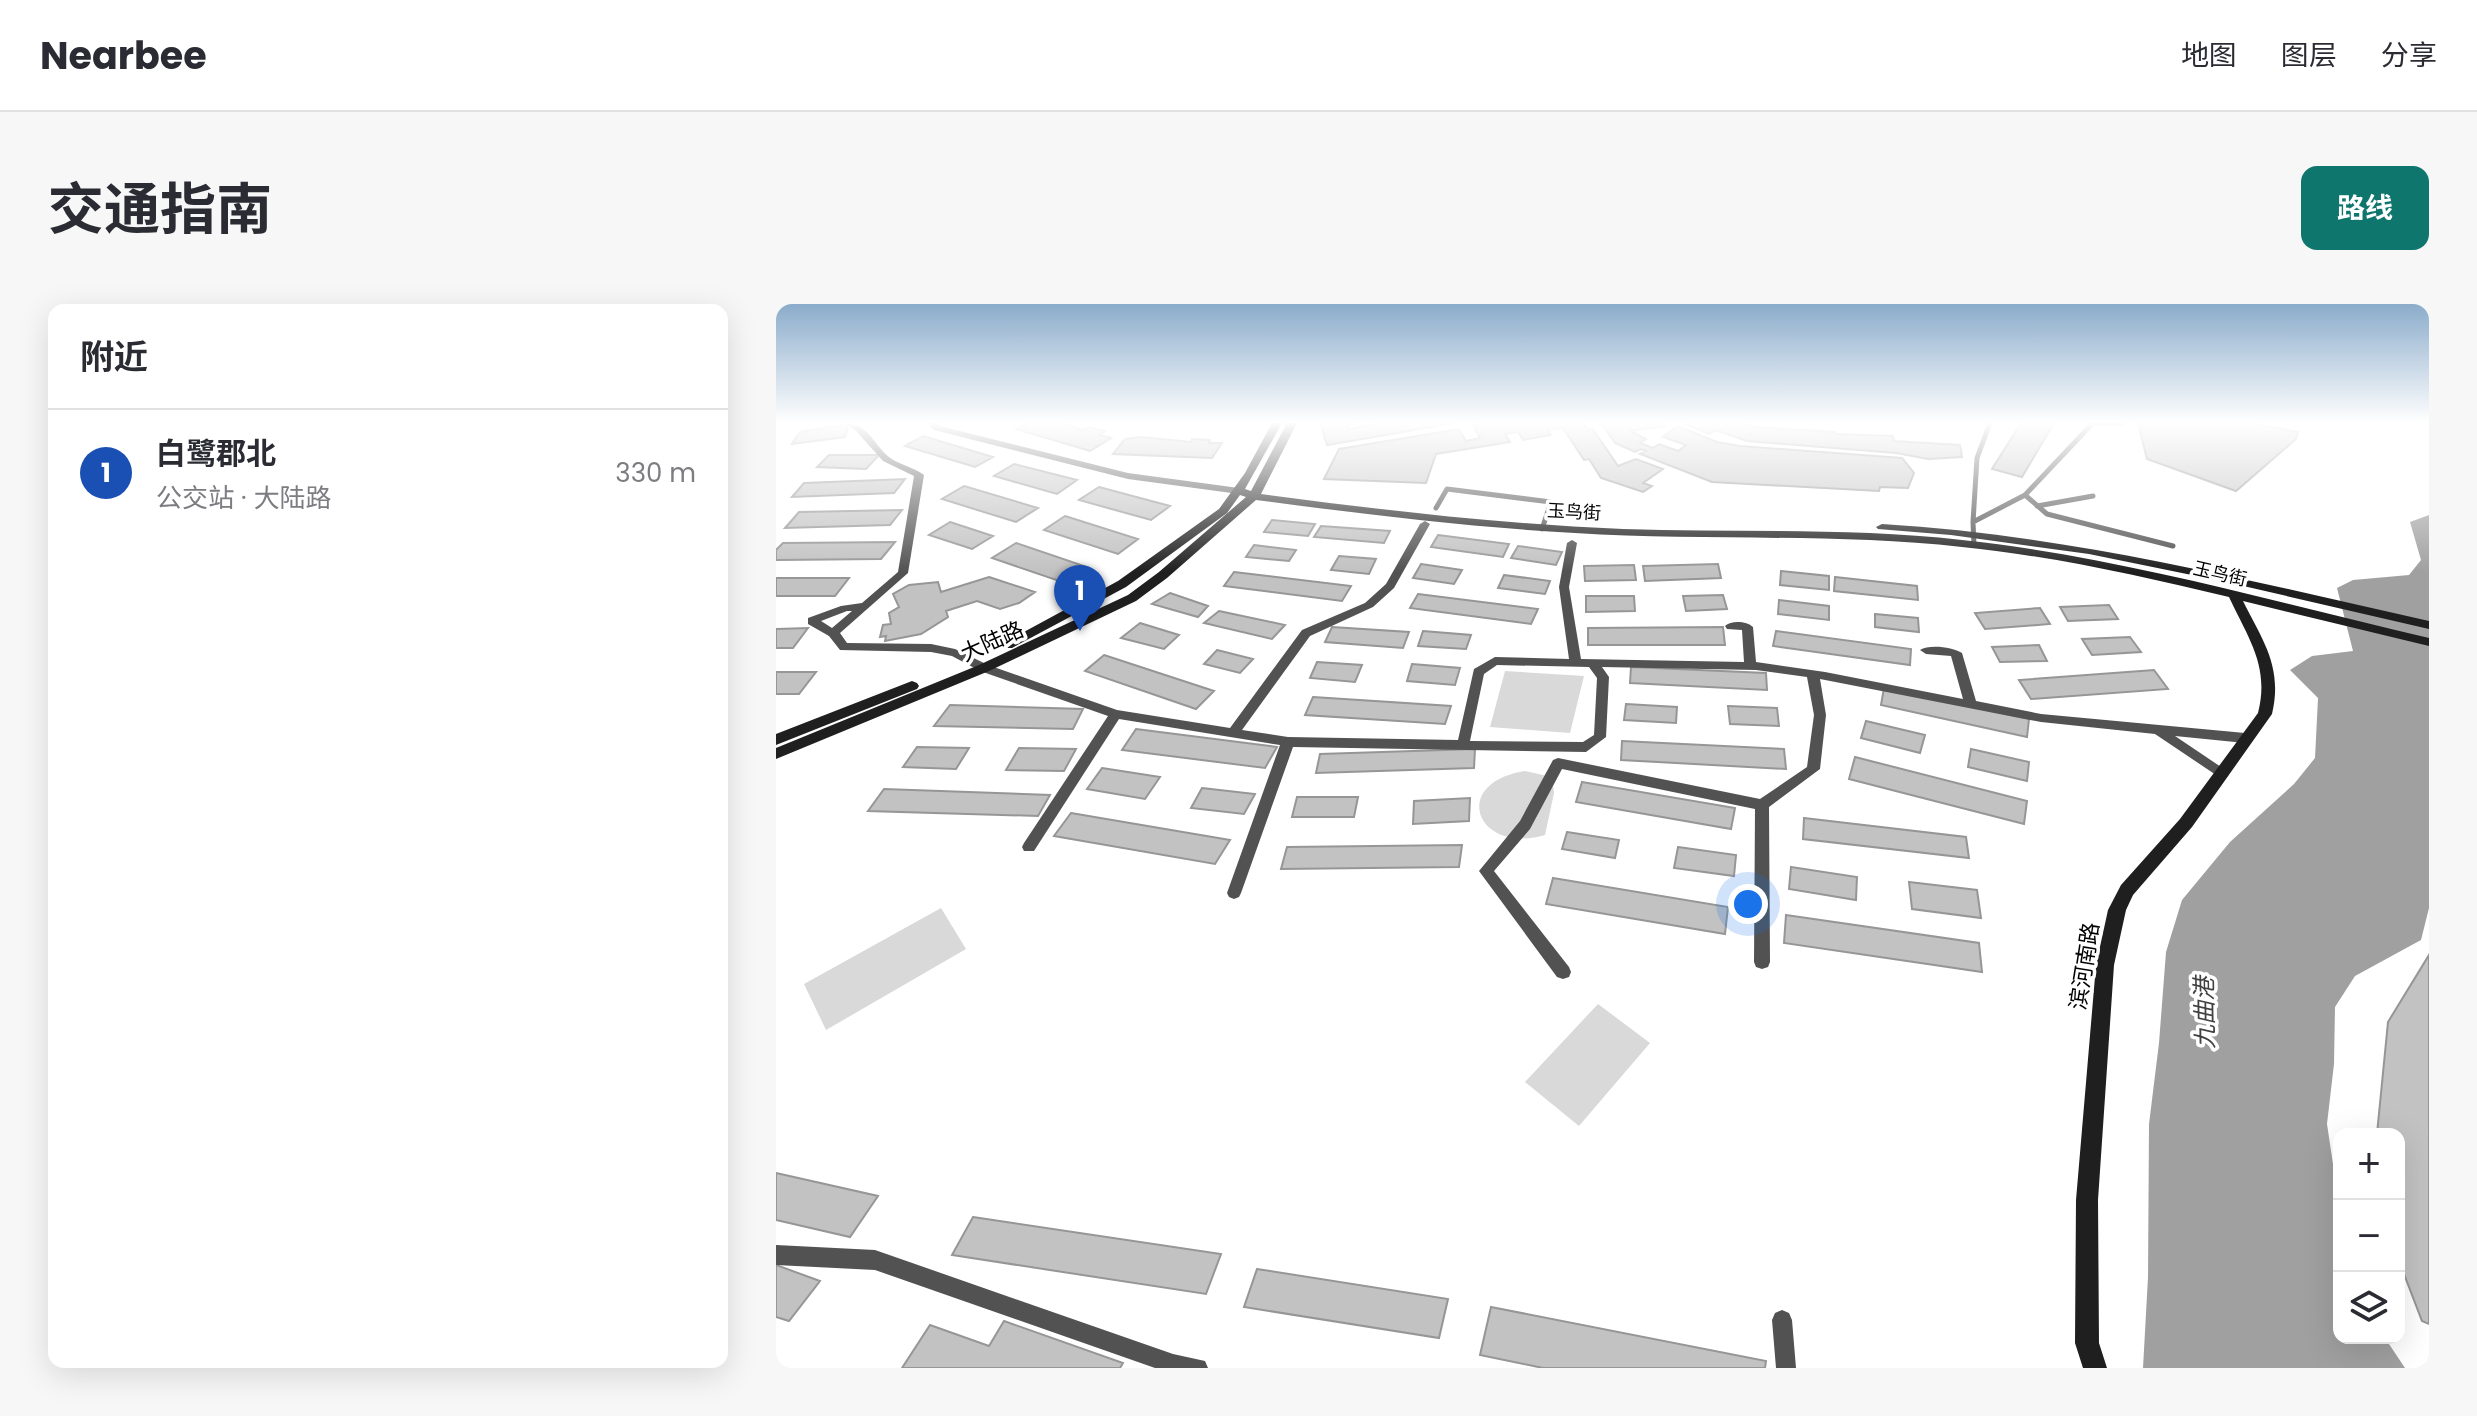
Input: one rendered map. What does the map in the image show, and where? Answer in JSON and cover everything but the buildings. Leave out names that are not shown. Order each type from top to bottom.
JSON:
[{"type":"main road","name":"大陆路","points":[[776,740],[977,665],[1122,584],[1223,511],[1249,473]]},
{"type":"main road","name":"大陆路","points":[[776,754],[1132,598],[1163,575],[1257,492],[1267,473]]},
{"type":"main road","name":"玉鸟街","points":[[1239,491],[1436,508],[1544,524]]},
{"type":"main road","name":"玉鸟街","points":[[1257,492],[1428,519],[1841,536],[1974,534],[2059,558],[2309,598],[2429,625]]},
{"type":"main road","name":"玉鸟街","points":[[2233,588],[2309,615],[2429,642]]},
{"type":"main road","name":"滨河南路","points":[[2095,1368],[2087,1343],[2087,1200],[2105,965],[2117,910],[2127,890],[2186,823],[2265,714],[2271,697],[2261,642],[2233,588]]},
{"type":"street","points":[[833,633],[903,573],[919,475],[914,473]]},
{"type":"street","points":[[1115,473],[1239,491]]},
{"type":"street","points":[[1233,733],[1306,633],[1369,605],[1390,586],[1425,524]]},
{"type":"street","points":[[1572,543],[1564,587],[1576,663]]},
{"type":"street","points":[[863,606],[845,608],[812,621],[833,633],[844,647],[931,648],[955,653],[977,665],[1116,714],[1288,742],[1586,747],[1600,737],[1603,677],[1592,663]]},
{"type":"street","points":[[1731,626],[1747,627],[1750,666]]},
{"type":"street","points":[[1926,650],[1956,653],[1971,705]]},
{"type":"street","points":[[1463,745],[1478,672],[1495,661],[1750,666],[2041,718],[2245,738]]},
{"type":"street","points":[[1563,972],[1486,871],[1525,825],[1558,763],[1762,805],[1813,769],[1820,715],[1813,676]]},
{"type":"street","points":[[1029,847],[1116,714]]},
{"type":"street","points":[[2156,729],[2222,774]]},
{"type":"street","points":[[1234,893],[1288,742]]},
{"type":"street","points":[[1762,805],[1762,962]]},
{"type":"street","points":[[776,1255],[875,1260],[1172,1366],[1198,1368]]},
{"type":"street","points":[[1782,1320],[1786,1368]]},
{"type":"lane","points":[[1974,534],[1972,499],[1976,473]]},
{"type":"lane","points":[[1974,534],[1999,506],[2025,495],[2047,473]]},
{"type":"lane","points":[[1436,508],[1447,489],[1551,502],[1544,524]]},
{"type":"lane","points":[[2025,495],[2047,514],[2173,546]]},
{"type":"lane","points":[[2037,506],[2093,496]]},
{"type":"shaded area","points":[[1505,671],[1584,676],[1570,733],[1490,727]]},
{"type":"shaded area","points":[[1525,771],[1552,777],[1554,793],[1545,835],[1521,838],[1502,835],[1488,827],[1481,815],[1480,802],[1486,789],[1501,778]]},
{"type":"shaded area","points":[[941,908],[966,949],[826,1030],[804,984]]},
{"type":"shaded area","points":[[1598,1004],[1650,1043],[1579,1126],[1525,1082]]},
{"type":"water","name":"九曲港","points":[[2429,515],[2429,908],[2421,940],[2355,976],[2335,1007],[2334,1064],[2327,1124],[2333,1164],[2333,1344],[2389,1344],[2405,1368],[2143,1368],[2148,1277],[2149,1124],[2166,952],[2182,900],[2230,842],[2294,784],[2315,758],[2318,698],[2290,670],[2312,656],[2353,651],[2337,588],[2353,580],[2409,575],[2421,560],[2410,522]]},
{"type":"place","name":"白鹭郡北","points":[[1080,631]]}]
